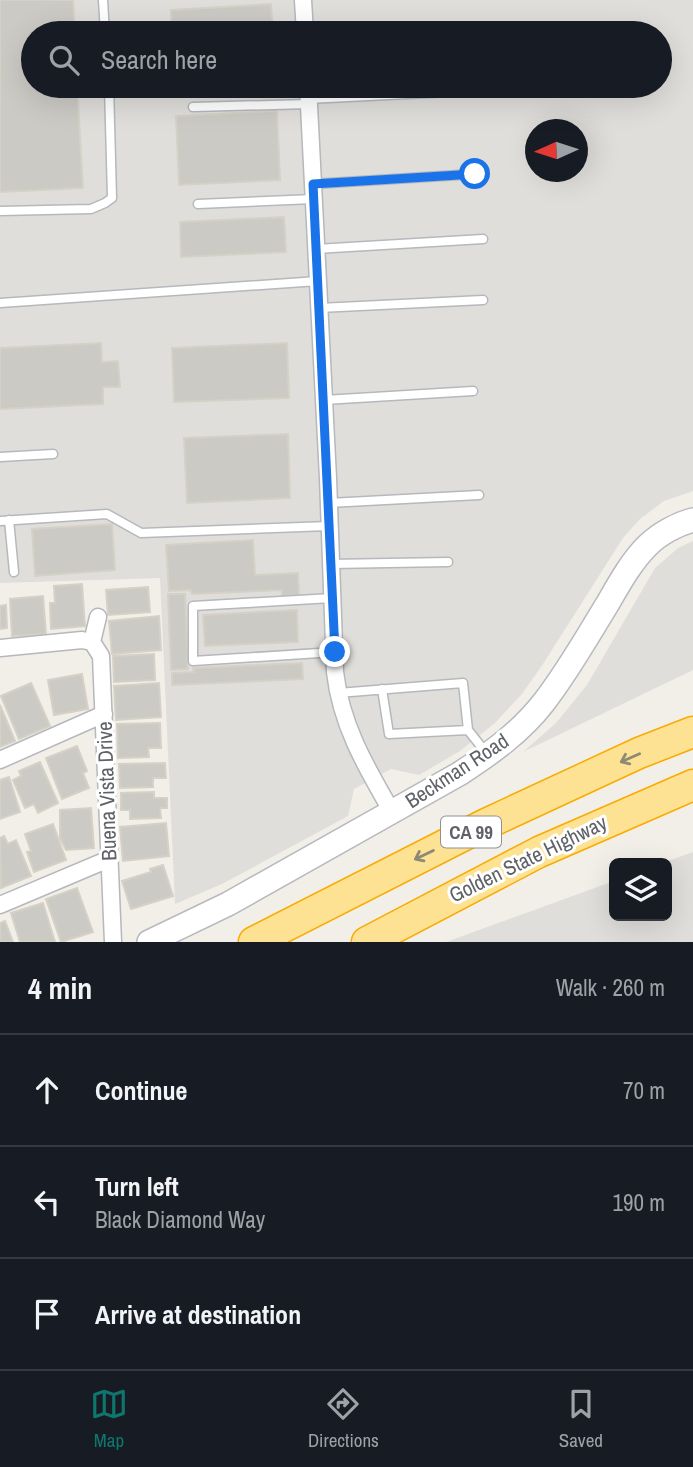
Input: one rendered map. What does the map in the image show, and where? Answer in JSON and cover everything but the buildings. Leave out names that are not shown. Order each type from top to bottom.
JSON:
[{"type":"highway","name":"CA 99","points":[[254,942],[486,824],[627,759],[693,732]]},
{"type":"highway","name":"Golden State Highway","points":[[367,942],[539,852],[693,785]]},
{"type":"street","points":[[303,0],[304,21]]},
{"type":"street","points":[[308,98],[338,693],[359,754],[392,812]]},
{"type":"street","name":"Beckman Road","points":[[149,942],[228,904],[488,755],[541,705],[565,674],[624,576],[648,546],[679,524],[693,520]]},
{"type":"street","points":[[0,648],[82,640],[92,642],[98,617]]},
{"type":"street","name":"Buena Vista Drive","points":[[92,642],[101,656],[113,942]]},
{"type":"street","points":[[0,760],[104,714]]},
{"type":"street","points":[[0,905],[109,859]]},
{"type":"lane","points":[[103,0],[104,21]]},
{"type":"lane","points":[[0,211],[91,209],[112,198],[109,98]]},
{"type":"lane","points":[[193,107],[287,98]]},
{"type":"lane","points":[[198,204],[475,174]]},
{"type":"lane","points":[[316,249],[483,239]]},
{"type":"lane","points":[[0,303],[318,281]]},
{"type":"lane","points":[[319,308],[483,300]]},
{"type":"lane","points":[[324,400],[474,391]]},
{"type":"lane","points":[[0,457],[53,454]]},
{"type":"lane","points":[[329,503],[479,495]]},
{"type":"lane","points":[[14,572],[5,520],[107,514],[141,533],[329,526]]},
{"type":"lane","points":[[331,564],[448,562]]},
{"type":"lane","points":[[332,598],[193,606],[193,661],[335,652]]},
{"type":"lane","points":[[338,693],[463,683],[468,730],[488,755]]},
{"type":"lane","points":[[382,690],[389,734],[468,730]]},
{"type":"shaded area","points":[[0,0],[693,0],[693,491],[664,501],[640,519],[623,538],[522,694],[495,723],[460,751],[419,775],[391,769],[354,789],[348,816],[222,884],[175,904],[160,578],[0,583]]},
{"type":"shaded area","points":[[693,541],[693,670],[523,752],[556,723],[587,685],[655,568],[678,548]]},
{"type":"shaded area","points":[[693,852],[693,942],[446,942],[609,883],[609,921],[672,921],[672,859]]},
{"type":"route","points":[[335,652],[313,184],[475,174]]}]
